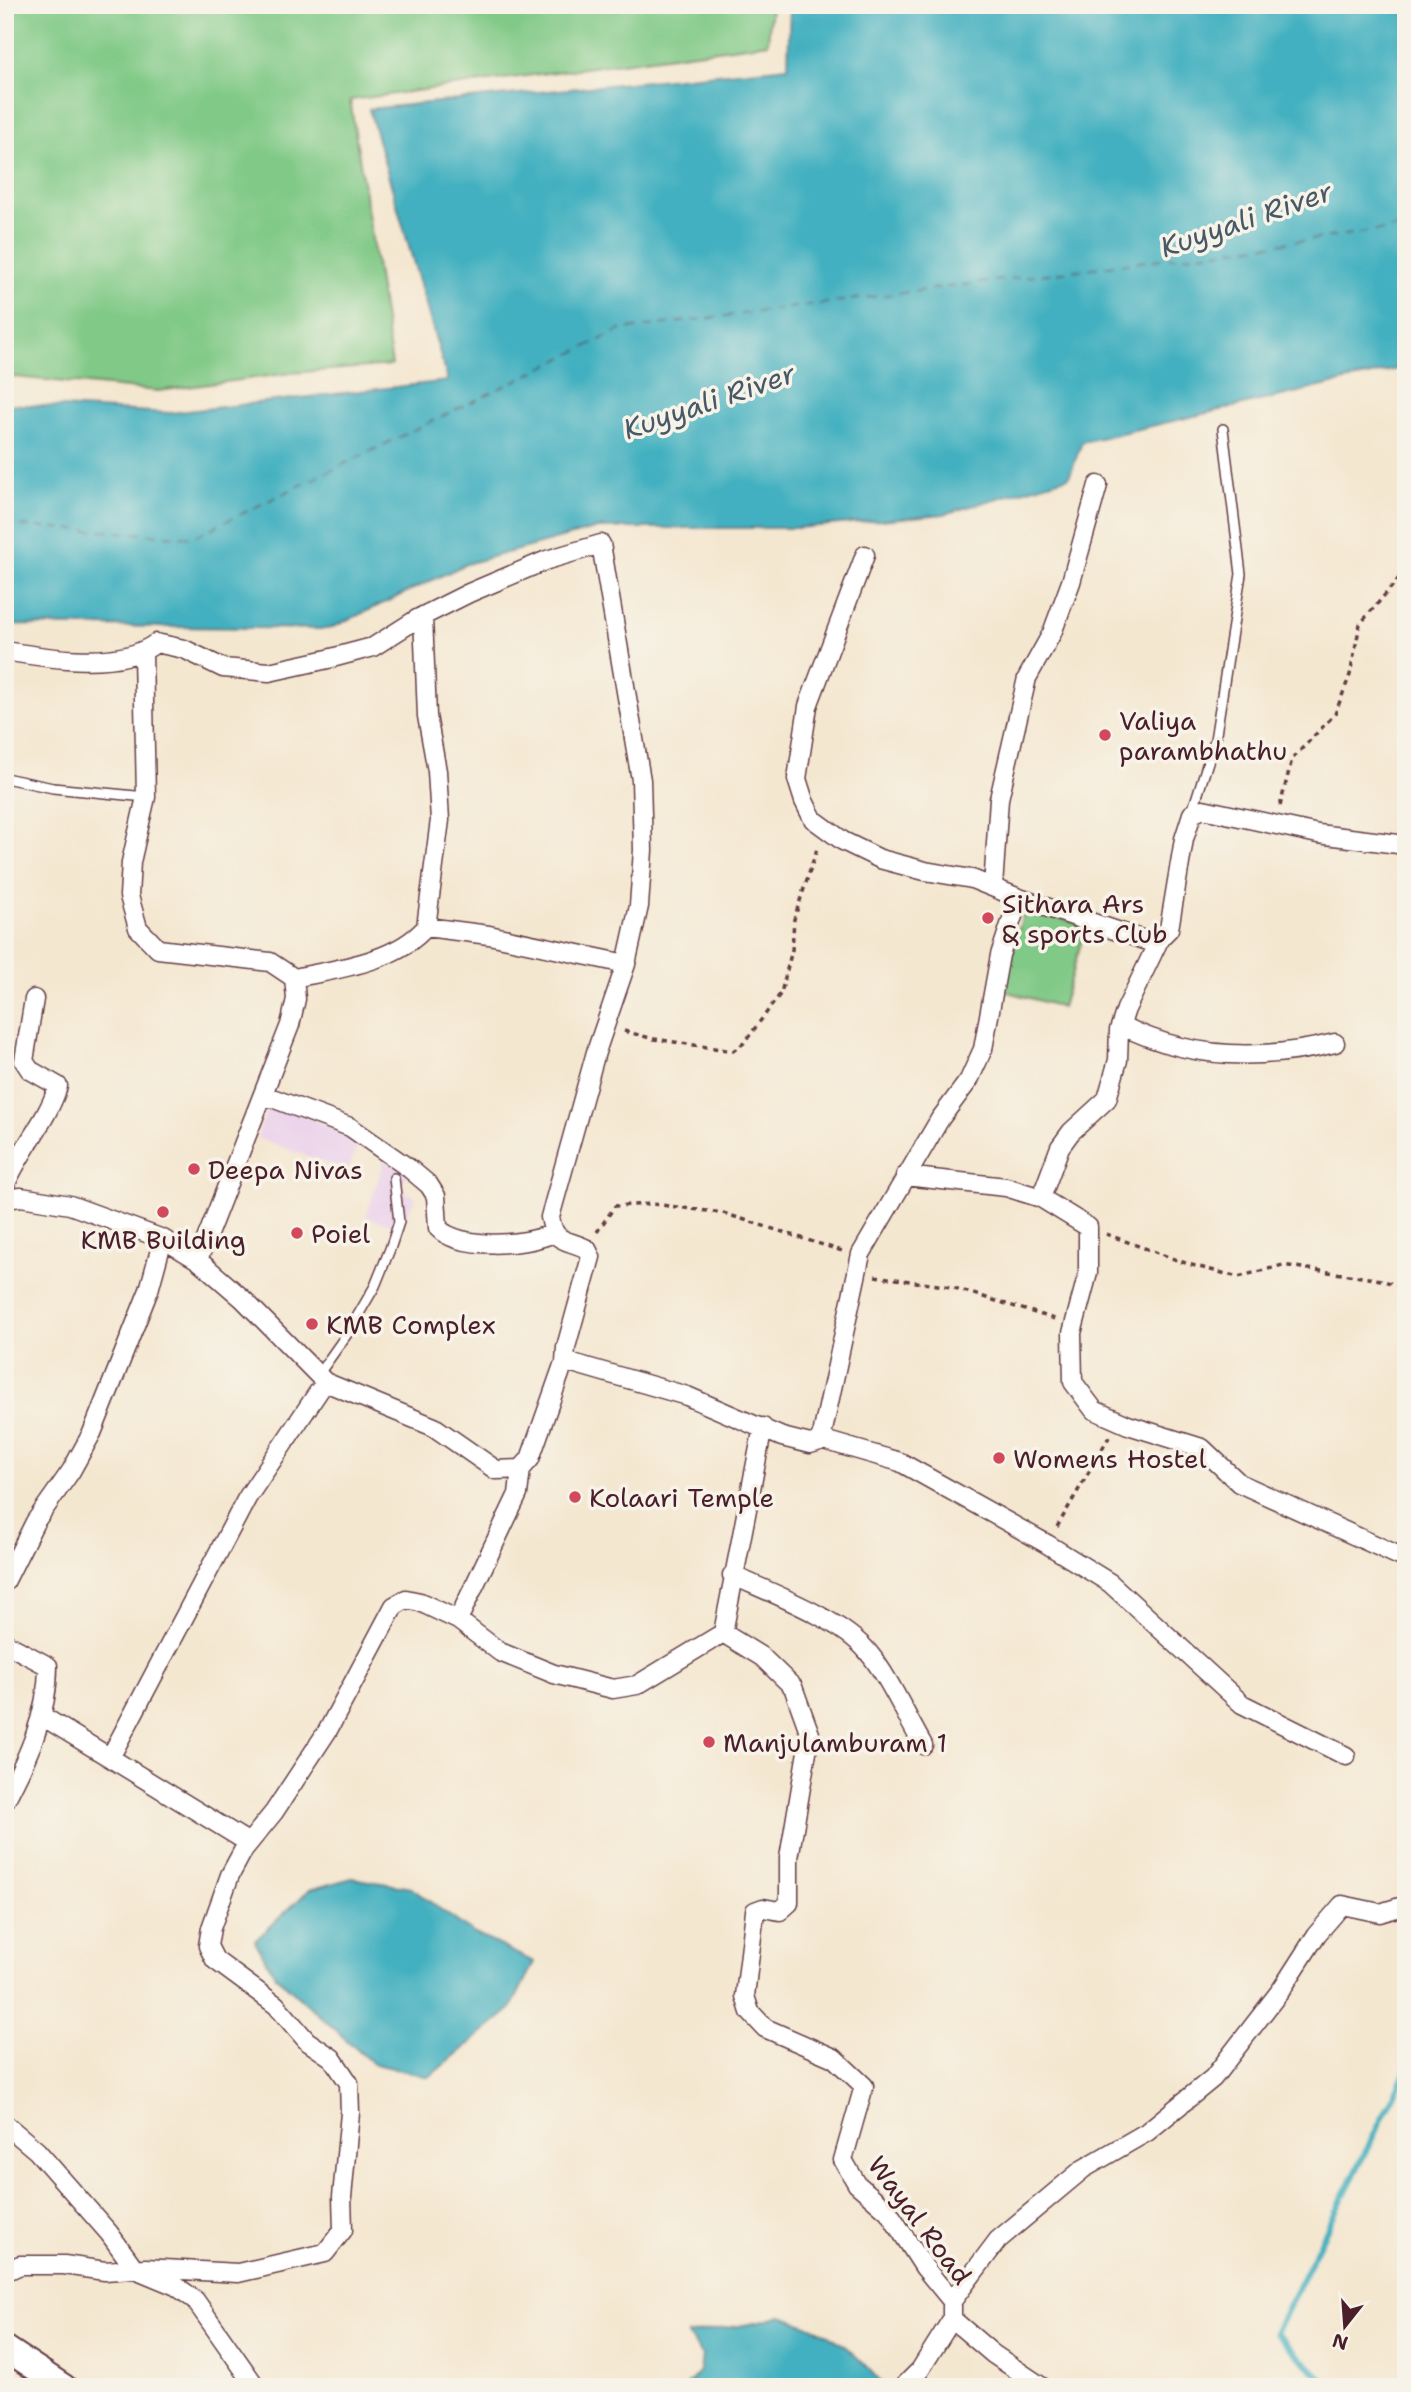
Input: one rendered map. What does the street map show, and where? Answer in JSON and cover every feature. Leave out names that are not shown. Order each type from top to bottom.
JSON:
[{"type":"main road","points":[[5,2348],[64,2387]]},
{"type":"street","points":[[993,887],[999,799],[1027,678],[1057,621],[1098,485]]},
{"type":"street","points":[[5,651],[92,660],[143,653],[156,643],[184,649],[223,668],[269,672],[373,647],[423,616],[547,560],[601,544],[641,780],[643,850],[639,906],[626,964],[605,1026],[550,1217],[553,1233],[561,1240],[587,1249],[591,1257],[566,1347],[565,1363],[535,1449],[521,1469],[518,1494],[458,1620]]},
{"type":"street","points":[[865,555],[808,706],[797,779],[813,819],[843,841],[880,859],[972,879],[1019,898],[1147,941],[1160,939]]},
{"type":"street","points":[[143,653],[146,797],[131,862],[129,896],[135,907],[138,928],[158,949],[270,962],[294,978],[354,965],[404,946],[426,927],[440,820],[437,771],[427,716],[423,616]]},
{"type":"street","points":[[1041,1198],[1060,1147],[1071,1132],[1107,1099],[1118,1060],[1121,1026],[1126,1009],[1160,939],[1169,929],[1184,839],[1192,814],[1203,809],[1343,838],[1406,845]]},
{"type":"street","points":[[565,1363],[581,1364],[687,1396],[782,1437],[810,1444],[820,1438],[859,1273],[861,1254],[905,1175],[940,1119],[969,1080],[983,1049],[1000,955],[1019,898]]},
{"type":"street","points":[[426,927],[489,934],[626,964]]},
{"type":"street","points":[[198,1260],[290,1025],[296,999],[294,978]]},
{"type":"street","points":[[5,1186],[13,1166],[52,1105],[58,1086],[30,1070],[24,1061],[34,999]]},
{"type":"street","points":[[1121,1026],[1143,1037],[1224,1055],[1275,1056],[1335,1043]]},
{"type":"street","points":[[264,1095],[350,1127],[410,1169],[429,1185],[436,1196],[438,1228],[446,1237],[485,1243],[529,1240],[553,1233]]},
{"type":"street","points":[[905,1175],[1006,1187],[1041,1198],[1088,1227],[1088,1273],[1073,1325],[1073,1382],[1094,1410],[1121,1422],[1202,1448],[1239,1483],[1406,1559]]},
{"type":"street","points":[[5,1199],[21,1197],[70,1205],[163,1239],[198,1260],[243,1298],[321,1379],[434,1427],[496,1470],[521,1469]]},
{"type":"street","points":[[5,1582],[35,1521],[72,1471],[92,1433],[149,1290],[163,1239]]},
{"type":"street","points":[[111,1756],[247,1498],[321,1379]]},
{"type":"street","points":[[5,2272],[20,2265],[64,2265],[105,2271],[247,2271],[325,2253],[342,2230],[342,2197],[350,2113],[349,2083],[332,2058],[307,2041],[276,2006],[215,1960],[208,1947],[211,1928],[230,1875],[249,1843],[274,1812],[328,1730],[394,1606],[406,1599],[420,1602],[458,1620],[500,1652],[554,1674],[613,1689],[637,1685],[723,1633],[732,1575],[763,1427]]},
{"type":"street","points":[[820,1438],[900,1462],[1047,1544],[1110,1583],[1242,1704],[1346,1756]]},
{"type":"street","points":[[732,1575],[815,1614],[854,1637],[869,1653],[923,1745]]},
{"type":"street","name":"Wayal Road","points":[[723,1633],[762,1657],[793,1687],[810,1734],[789,1858],[789,1903],[780,1911],[763,1908],[755,1911],[752,1921],[745,1996],[750,2012],[765,2028],[834,2058],[864,2086],[843,2160],[857,2184],[888,2211],[952,2310],[993,2354],[1042,2387]]},
{"type":"street","points":[[5,1643],[48,1666],[47,1700],[42,1716],[5,1801]]},
{"type":"street","points":[[42,1716],[249,1843]]},
{"type":"street","points":[[904,2387],[920,2370],[952,2310],[998,2241],[1083,2169],[1147,2133],[1213,2078],[1281,1990],[1317,1934],[1342,1905],[1380,1913],[1406,1905]]},
{"type":"street","points":[[5,2124],[37,2151],[109,2233],[135,2269],[176,2286],[195,2300],[256,2387]]},
{"type":"lane","points":[[1192,814],[1215,740],[1241,574],[1223,429]]},
{"type":"lane","points":[[5,778],[53,788],[146,797]]},
{"type":"lane","points":[[321,1379],[375,1286],[390,1249],[399,1222],[394,1178]]},
{"type":"path","points":[[1275,825],[1292,759],[1335,714],[1350,675],[1360,624],[1406,570]]},
{"type":"path","points":[[605,1026],[654,1040],[733,1051],[744,1043],[781,993],[792,950],[794,919],[823,826]]},
{"type":"path","points":[[587,1249],[615,1206],[653,1204],[723,1213],[825,1248],[861,1254]]},
{"type":"path","points":[[1088,1227],[1188,1264],[1238,1277],[1283,1265],[1406,1287]]},
{"type":"path","points":[[859,1273],[951,1287],[1073,1325]]},
{"type":"path","points":[[1047,1544],[1121,1422]]},
{"type":"shaded area","points":[[269,1103],[360,1138],[348,1171],[257,1138]]},
{"type":"shaded area","points":[[385,1158],[408,1173],[400,1188],[416,1198],[399,1227],[366,1217]]},
{"type":"green space","points":[[5,5],[771,5],[768,43],[350,100],[392,365],[291,373],[158,391],[5,376]]},
{"type":"green space","points":[[1025,908],[1086,926],[1062,1007],[1001,990]]},
{"type":"water","name":"Kuyyali River","points":[[790,5],[1406,5],[1406,367],[1082,442],[1069,477],[944,514],[797,528],[598,528],[466,564],[329,629],[5,625],[5,404],[170,413],[448,381],[369,109],[788,67]]},
{"type":"water","points":[[352,1878],[411,1888],[473,1933],[534,1962],[510,2010],[429,2077],[372,2063],[275,1975],[255,1941],[309,1890]]},
{"type":"water","points":[[781,2316],[815,2328],[839,2342],[885,2387],[685,2387],[700,2371],[702,2355],[688,2335]]},
{"type":"waterway","points":[[1331,2387],[1275,2333],[1406,2071]]},
{"type":"ferry route","points":[[5,525],[194,537],[620,330],[1406,227]]},
{"type":"place","name":"Valiya parambhathu","points":[[1105,735]]},
{"type":"place","name":"Sithara Ars & sports Club","points":[[988,918]]},
{"type":"place","name":"Deepa Nivas","points":[[194,1169]]},
{"type":"place","name":"KMB Building","points":[[163,1212]]},
{"type":"place","name":"Poiel","points":[[297,1233]]},
{"type":"place","name":"KMB Complex","points":[[312,1324]]},
{"type":"place","name":"Womens Hostel","points":[[999,1458]]},
{"type":"place","name":"Kolaari Temple","points":[[575,1497]]},
{"type":"place","name":"Manjulamburam 1","points":[[709,1742]]}]
